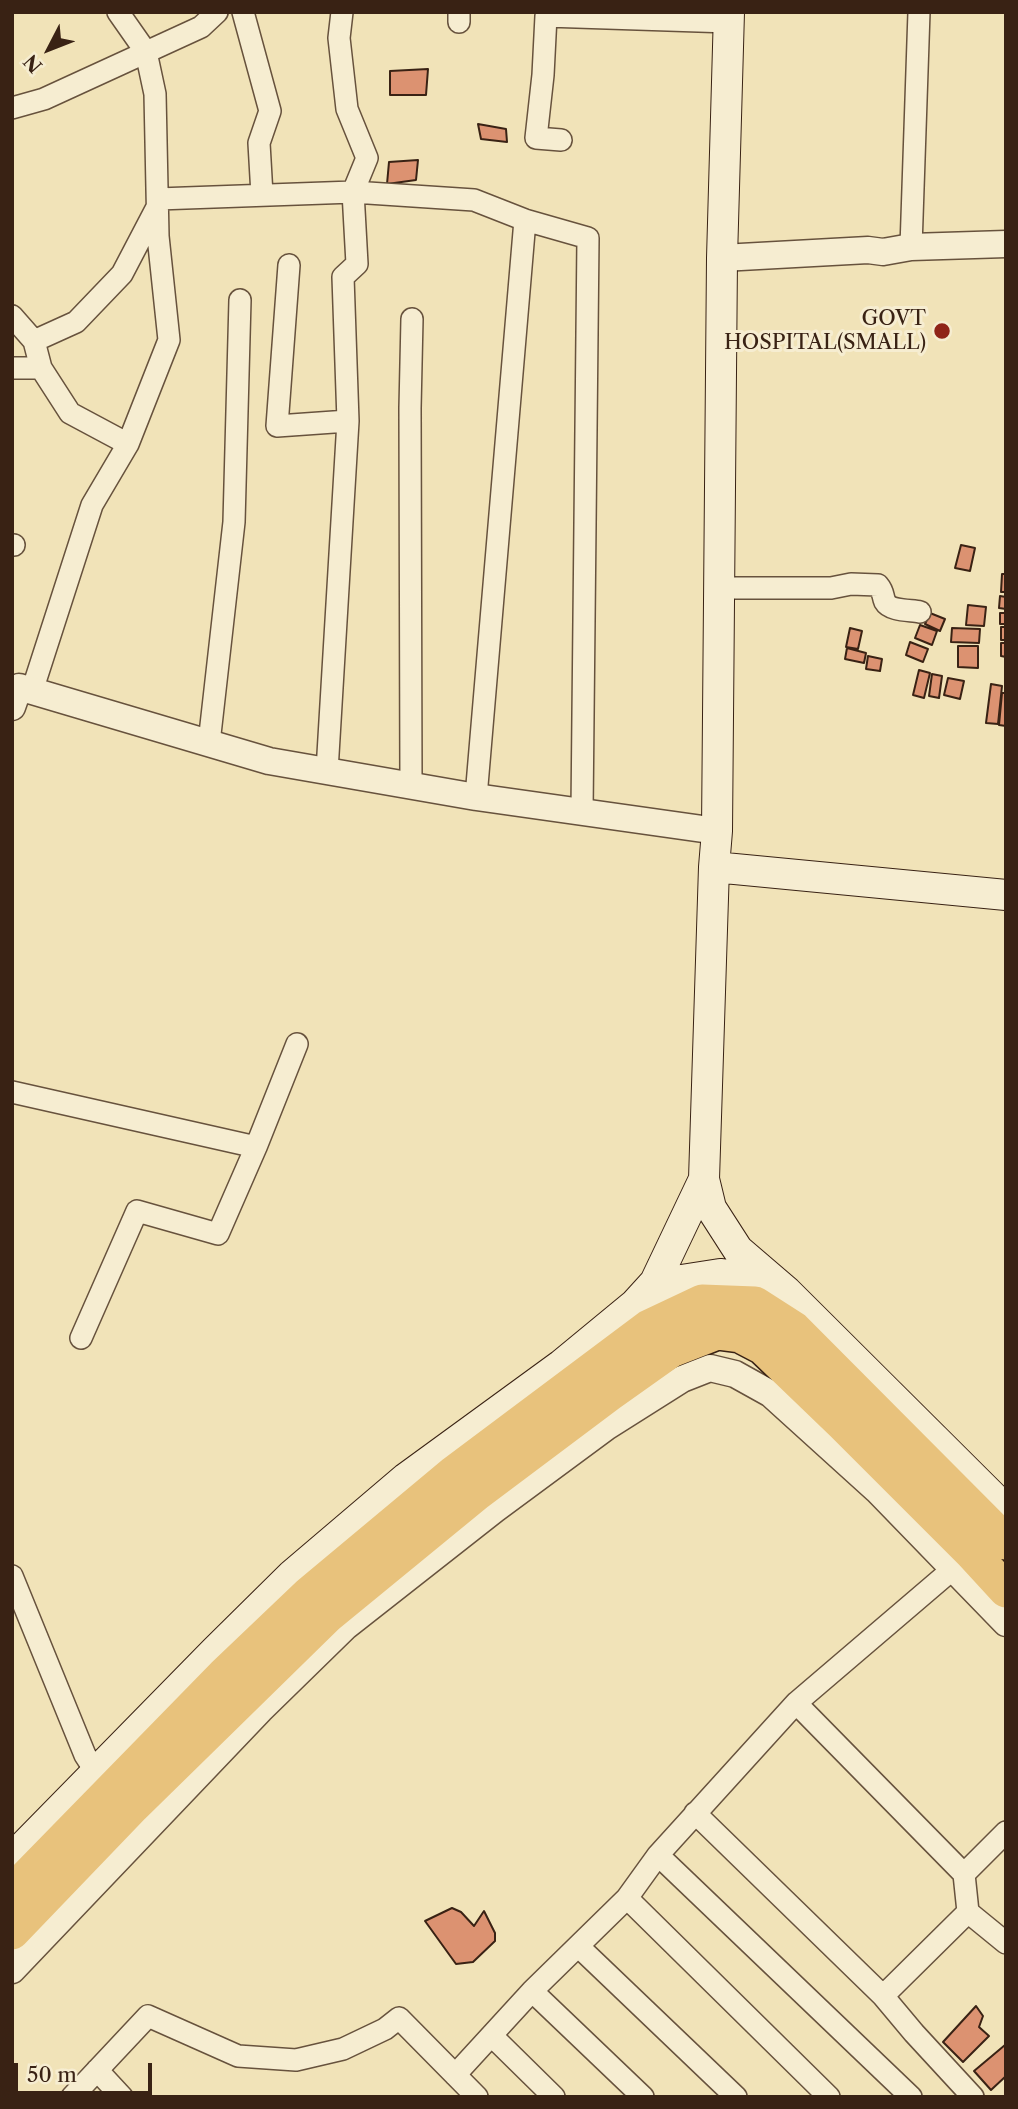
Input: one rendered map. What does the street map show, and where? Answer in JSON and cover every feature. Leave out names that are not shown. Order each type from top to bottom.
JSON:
[{"type":"highway","points":[[12,1892],[224,1675],[309,1594],[454,1473],[649,1327],[702,1302],[755,1304],[794,1328],[1006,1542]]},
{"type":"highway","points":[[12,1932],[133,1807],[327,1616],[477,1493],[608,1410],[671,1350],[716,1332],[740,1335],[763,1348],[834,1433],[972,1553],[1006,1590]]},
{"type":"main road","points":[[729,17],[722,258],[717,831],[704,1180],[711,1208],[738,1250],[787,1292],[1006,1510]]},
{"type":"main road","points":[[714,867],[1006,895]]},
{"type":"main road","points":[[12,1858],[292,1575],[406,1478],[561,1365],[635,1304],[655,1282],[704,1180]]},
{"type":"main road","points":[[635,1304],[675,1281],[720,1274],[753,1278],[787,1292]]},
{"type":"street","points":[[118,12],[146,52],[155,94],[158,236],[169,340],[128,444],[92,505],[22,699],[209,743],[269,761],[476,797],[717,831]]},
{"type":"street","points":[[12,108],[44,99],[201,27],[217,12]]},
{"type":"street","points":[[243,12],[270,111],[259,144],[262,195]]},
{"type":"street","points":[[327,771],[348,421],[343,277],[357,264],[353,192],[367,158],[347,109],[340,38],[342,12]]},
{"type":"street","points":[[911,247],[919,12]]},
{"type":"street","points":[[561,140],[536,138],[546,16],[729,17]]},
{"type":"street","points":[[158,202],[353,192],[474,200],[525,220],[588,238],[582,811]]},
{"type":"street","points":[[34,341],[76,322],[122,274],[158,202]]},
{"type":"street","points":[[476,797],[525,220]]},
{"type":"street","points":[[722,258],[1006,244]]},
{"type":"street","points":[[289,265],[277,426],[348,421]]},
{"type":"street","points":[[209,743],[234,522],[240,300]]},
{"type":"street","points":[[12,316],[34,341],[41,368],[71,413],[128,444]]},
{"type":"street","points":[[411,785],[412,319]]},
{"type":"street","points":[[12,368],[41,368]]},
{"type":"street","points":[[719,588],[831,588],[851,583],[878,585],[884,592],[884,601],[890,607],[920,612]]},
{"type":"street","points":[[81,1338],[137,1211],[218,1234],[297,1045]]},
{"type":"street","points":[[12,1091],[256,1147]]},
{"type":"street","points":[[12,1970],[260,1710],[346,1626],[495,1509],[608,1410]]},
{"type":"street","points":[[834,1433],[877,1490],[1006,1623]]},
{"type":"street","points":[[455,2075],[532,1991],[627,1898],[658,1855],[796,1703],[954,1568]]},
{"type":"street","points":[[12,1576],[85,1755],[96,1772]]},
{"type":"street","points":[[796,1703],[964,1874],[968,1912],[1006,1943]]},
{"type":"street","points":[[695,1813],[883,1996],[973,2097]]},
{"type":"street","points":[[964,1874],[1006,1832]]},
{"type":"street","points":[[658,1855],[911,2097]]},
{"type":"street","points":[[627,1898],[829,2097]]},
{"type":"street","points":[[883,1996],[968,1912]]},
{"type":"street","points":[[578,1946],[736,2097]]},
{"type":"street","points":[[532,1991],[643,2097]]},
{"type":"street","points":[[72,2097],[148,2016],[238,2056],[296,2060],[343,2049],[385,2029],[400,2018],[477,2097]]},
{"type":"street","points":[[492,2036],[554,2097]]},
{"type":"street","points":[[97,2070],[121,2097]]},
{"type":"building","points":[[428,69],[426,95],[390,95],[390,71]]},
{"type":"building","points":[[478,124],[506,129],[507,142],[481,139]]},
{"type":"building","points":[[418,160],[416,180],[387,184],[389,162]]},
{"type":"building","points":[[961,545],[975,548],[970,571],[955,568]]},
{"type":"building","points":[[1002,574],[1006,574],[1006,592],[1001,592]]},
{"type":"building","points":[[1000,596],[1006,597],[1006,609],[999,608]]},
{"type":"building","points":[[968,605],[986,607],[984,626],[966,625]]},
{"type":"building","points":[[930,613],[945,619],[940,631],[925,624]]},
{"type":"building","points":[[1000,613],[1006,613],[1006,624],[1000,624]]},
{"type":"building","points":[[920,625],[937,631],[932,645],[915,638]]},
{"type":"building","points":[[1001,627],[1006,627],[1006,640],[1001,640]]},
{"type":"building","points":[[850,628],[862,631],[858,649],[846,647]]},
{"type":"building","points":[[952,628],[980,629],[979,643],[951,642]]},
{"type":"building","points":[[910,642],[928,649],[923,662],[906,655]]},
{"type":"building","points":[[1001,643],[1006,643],[1006,657],[1001,656]]},
{"type":"building","points":[[958,646],[978,646],[978,668],[958,667]]},
{"type":"building","points":[[847,648],[866,653],[864,663],[845,659]]},
{"type":"building","points":[[868,656],[882,659],[880,671],[866,669]]},
{"type":"building","points":[[919,670],[930,673],[924,698],[913,695]]},
{"type":"building","points":[[932,674],[942,676],[939,698],[929,696]]},
{"type":"building","points":[[948,678],[964,681],[960,699],[944,695]]},
{"type":"building","points":[[991,684],[1002,686],[998,724],[986,723]]},
{"type":"building","points":[[1002,693],[1006,693],[1006,726],[999,725]]},
{"type":"building","points":[[452,1908],[461,1912],[474,1926],[484,1911],[495,1933],[495,1941],[473,1962],[456,1964],[425,1921]]},
{"type":"building","points":[[976,2006],[983,2016],[979,2027],[989,2036],[963,2062],[943,2042]]},
{"type":"building","points":[[1005,2045],[1006,2076],[991,2090],[974,2071]]},
{"type":"place","name":"GOVT HOSPITAL(SMALL)","points":[[942,331]]}]
